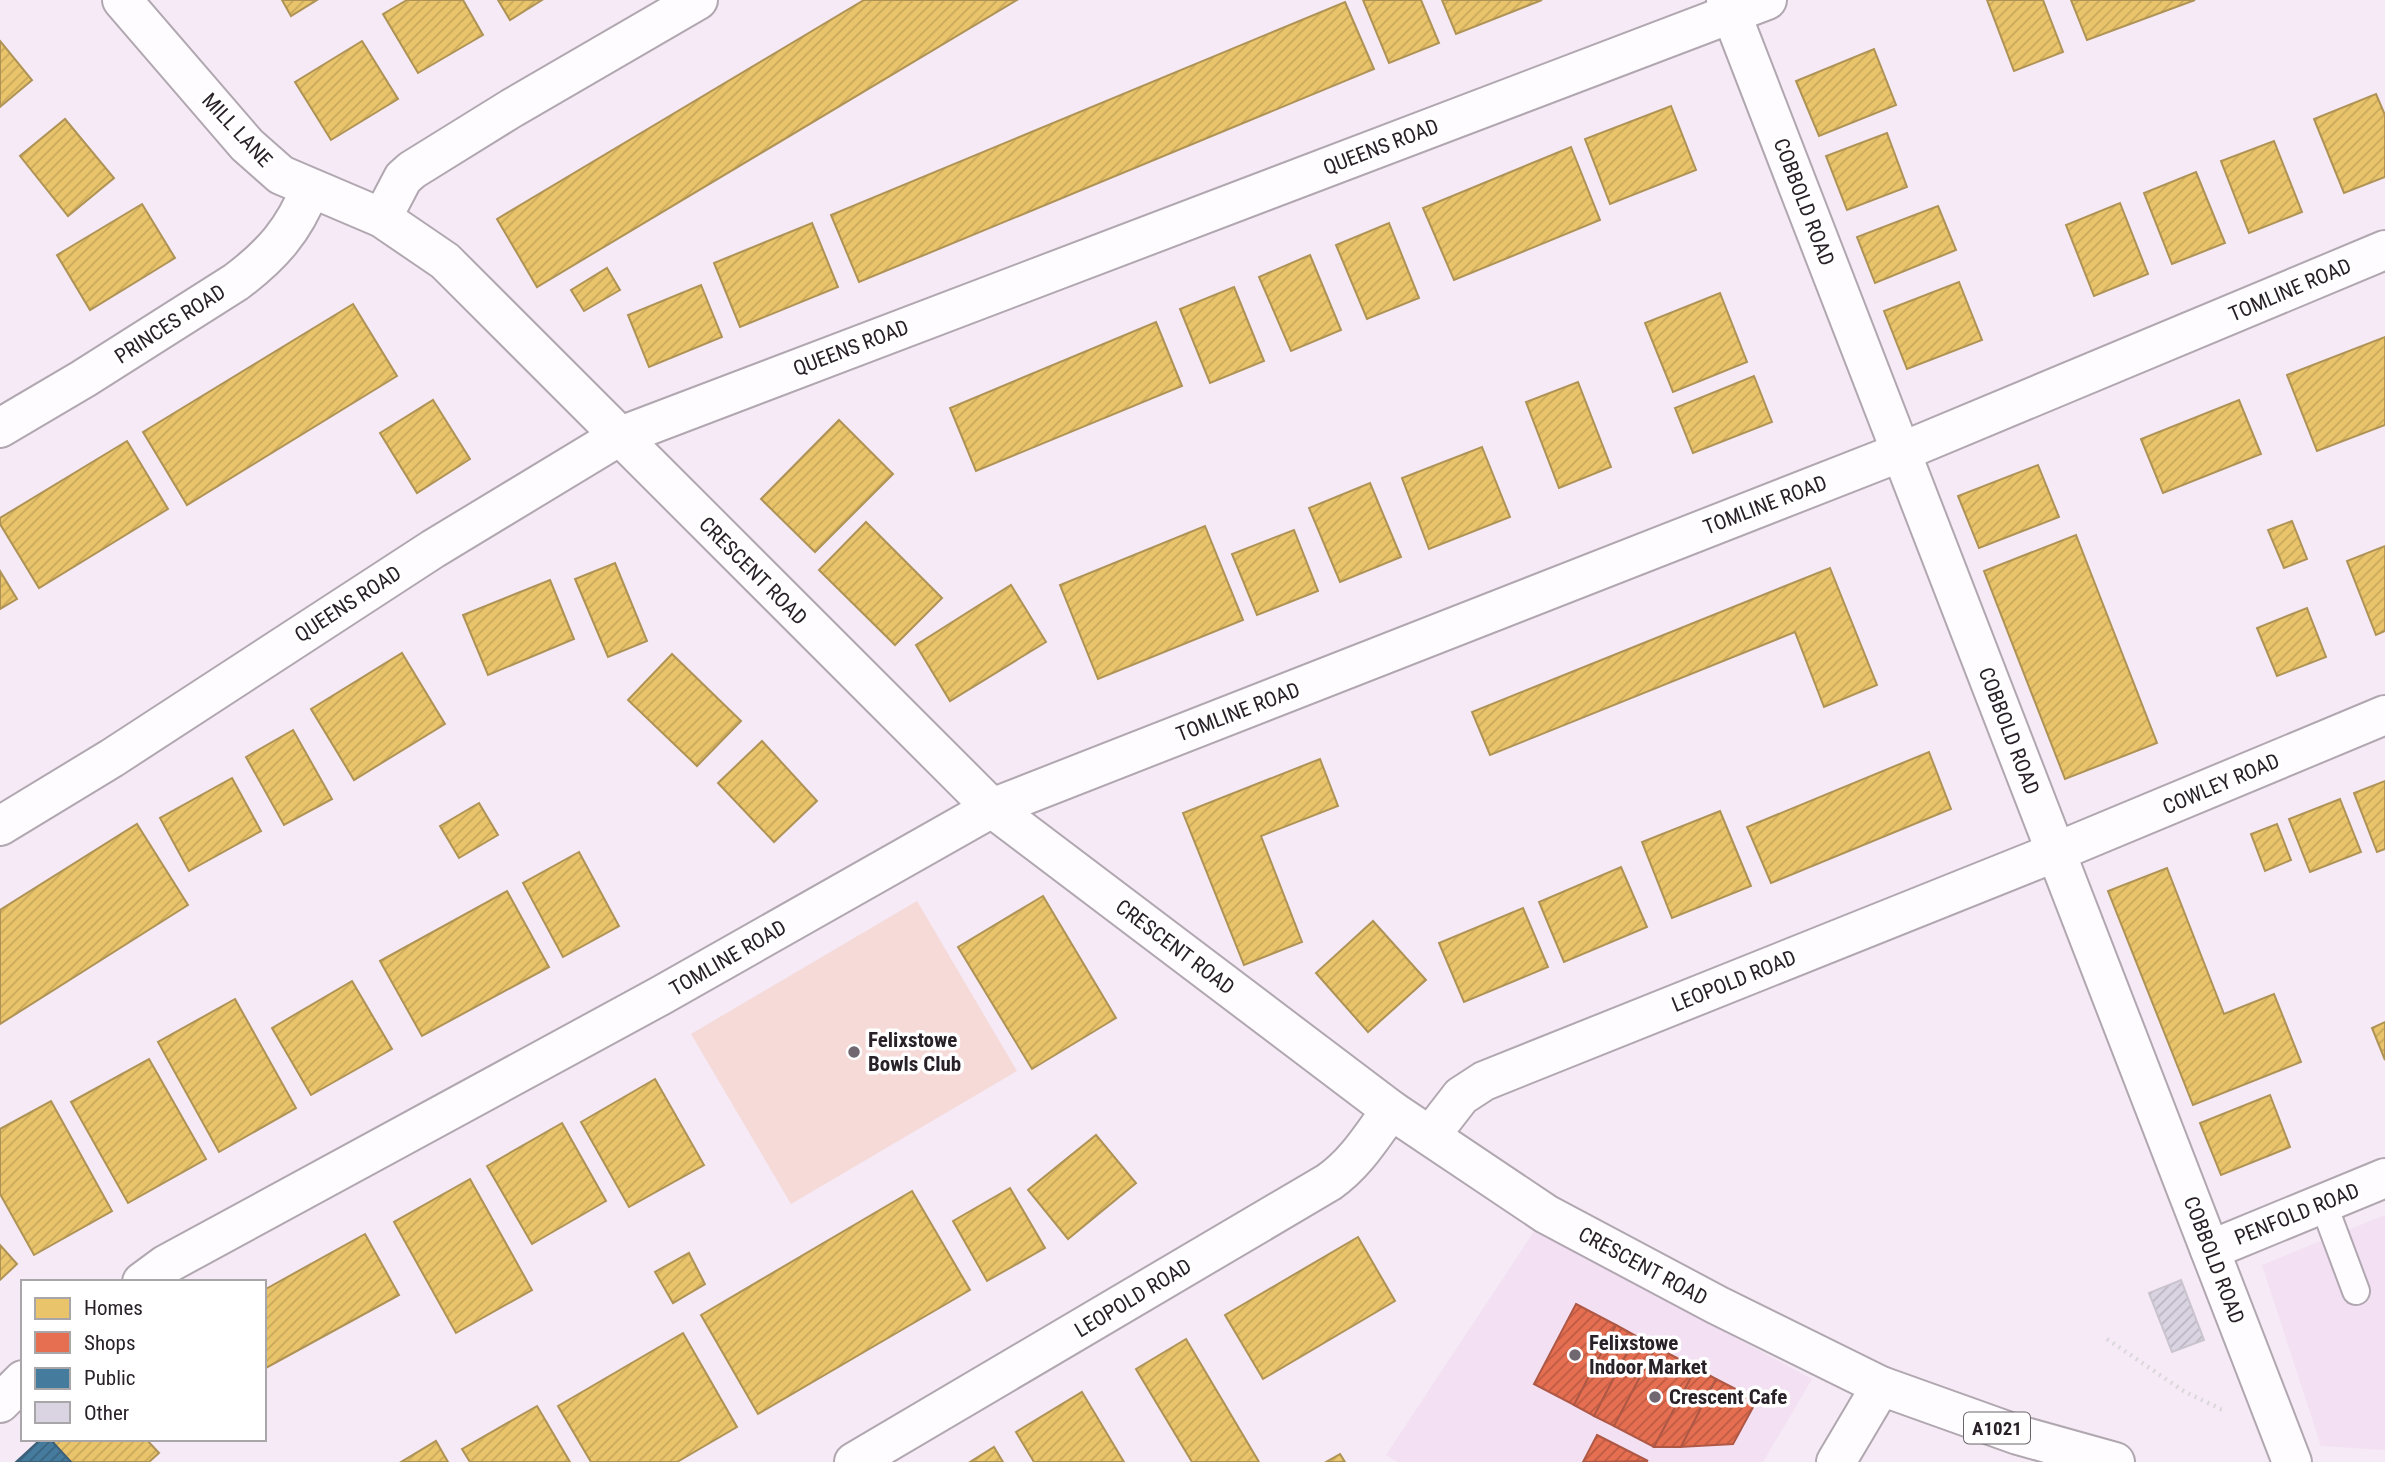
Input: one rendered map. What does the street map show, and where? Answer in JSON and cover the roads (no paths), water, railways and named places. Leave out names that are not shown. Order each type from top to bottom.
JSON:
[{"type":"street","name":"MILL LANE","points":[[122,0],[259,157],[281,175],[382,218]]},
{"type":"street","points":[[382,218],[403,178],[412,170],[512,108],[698,0]]},
{"type":"street","name":"QUEENS ROAD","points":[[0,827],[112,758],[433,549],[618,437],[1729,7],[1767,0]]},
{"type":"street","name":"COBBOLD ROAD","points":[[1729,7],[2292,1462]]},
{"type":"street","name":"PRINCES ROAD","points":[[0,428],[83,379],[259,265],[294,224],[310,189]]},
{"type":"street","name":"CRESCENT ROAD","points":[[382,218],[444,261],[992,808],[1391,1110],[1558,1221],[1717,1305],[1881,1386],[2018,1435],[2115,1462]]},
{"type":"street","name":"TOMLINE ROAD","points":[[145,1280],[164,1265],[660,996],[992,808],[1901,452],[2385,250]]},
{"type":"street","name":"COWLEY ROAD","points":[[2056,852],[2385,715]]},
{"type":"street","name":"LEOPOLD ROAD","points":[[1430,1136],[1461,1096],[1484,1081],[2056,852]]},
{"type":"street","name":"LEOPOLD ROAD","points":[[854,1462],[1329,1182],[1346,1170],[1361,1153],[1391,1110]]},
{"type":"street","name":"PENFOLD ROAD","points":[[2210,1250],[2385,1178]]},
{"type":"street","points":[[0,1403],[21,1382]]},
{"type":"street","points":[[1836,1462],[1881,1386]]},
{"type":"lane","points":[[2323,1203],[2356,1291]]},
{"type":"place","name":"Felixstowe Bowls Club","points":[[854,1052]]},
{"type":"place","name":"Felixstowe Indoor Market","points":[[1575,1355]]},
{"type":"place","name":"Crescent Cafe","points":[[1655,1397]]}]
